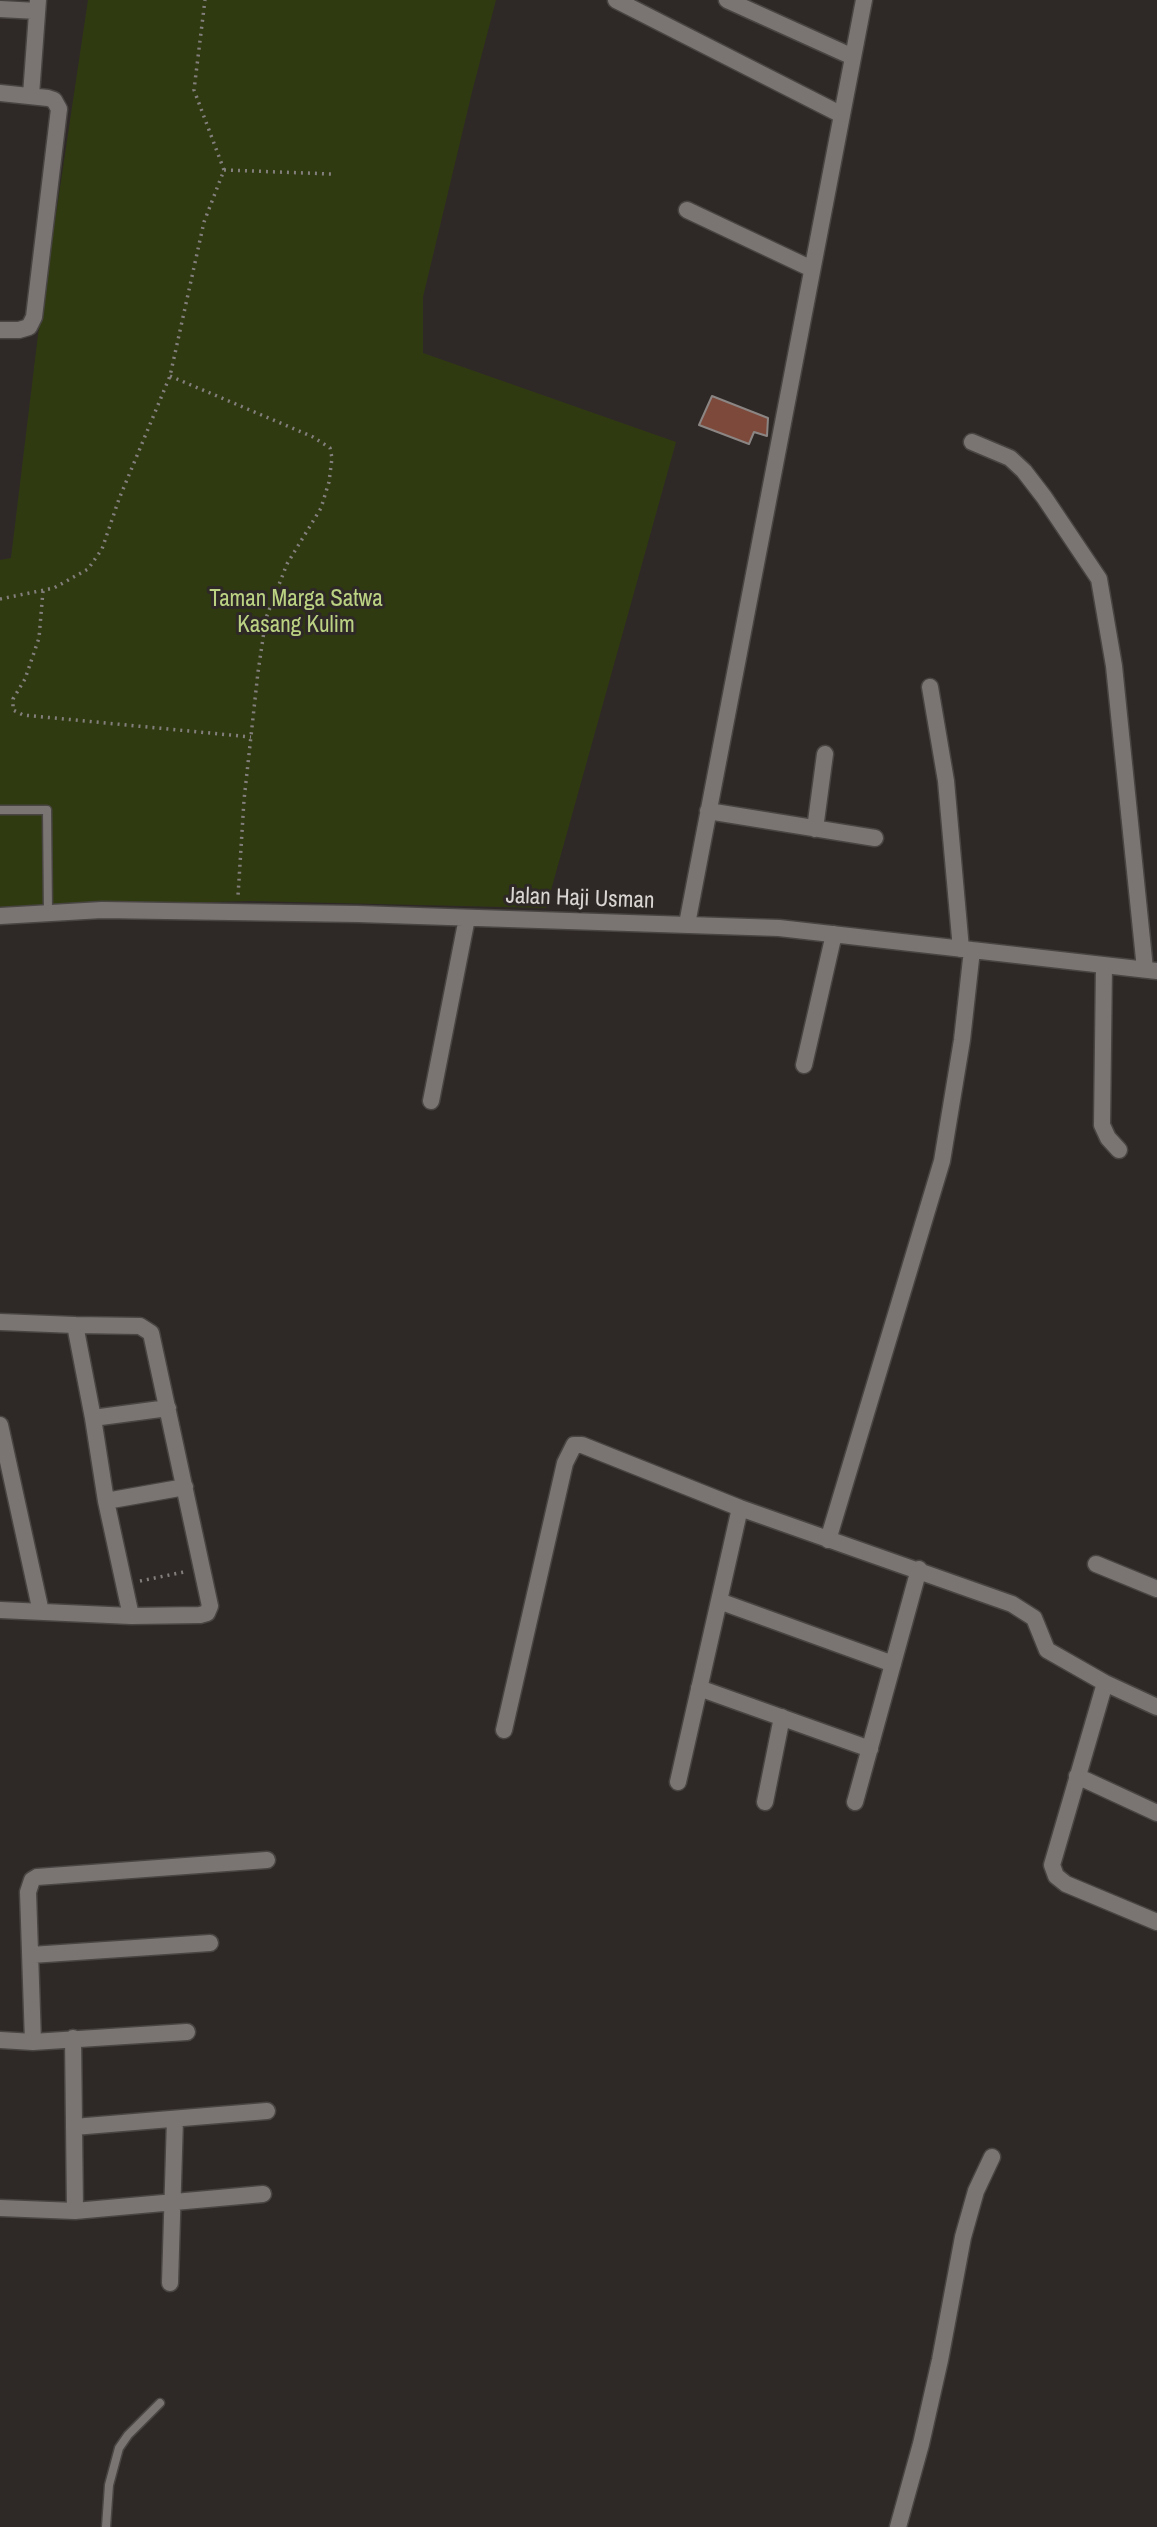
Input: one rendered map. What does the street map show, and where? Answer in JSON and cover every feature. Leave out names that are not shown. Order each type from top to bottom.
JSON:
[{"type":"street","points":[[616,0],[842,115]]},
{"type":"street","points":[[727,0],[853,57]]},
{"type":"street","points":[[687,924],[864,0]]},
{"type":"street","points":[[0,9],[38,6],[31,95]]},
{"type":"street","points":[[0,93],[54,100],[58,109],[37,308],[29,327],[0,330]]},
{"type":"street","points":[[687,210],[812,269]]},
{"type":"street","points":[[972,442],[1010,458],[1024,471],[1099,579],[1114,666],[1151,970]]},
{"type":"street","points":[[828,1539],[942,1161],[961,1040],[966,949],[946,781],[930,687]]},
{"type":"street","points":[[815,829],[825,754]]},
{"type":"street","points":[[708,811],[875,838]]},
{"type":"street","name":"Jalan Haji Usman","points":[[0,916],[102,910],[236,912],[779,928],[1151,970]]},
{"type":"street","points":[[431,1101],[467,918]]},
{"type":"street","points":[[804,1065],[834,934]]},
{"type":"street","points":[[1104,965],[1102,1125],[1108,1138],[1119,1150]]},
{"type":"street","points":[[0,1322],[140,1326],[151,1333],[210,1606],[207,1613],[131,1616],[0,1611]]},
{"type":"street","points":[[75,1325],[106,1501],[131,1616]]},
{"type":"street","points":[[93,1418],[168,1408]]},
{"type":"street","points":[[0,1425],[41,1612]]},
{"type":"street","points":[[504,1730],[565,1464],[574,1445],[600,1450],[740,1508],[1012,1604],[1034,1618],[1047,1650],[1105,1683],[1157,1707]]},
{"type":"street","points":[[106,1501],[186,1487]]},
{"type":"street","points":[[678,1782],[740,1508]]},
{"type":"street","points":[[1096,1564],[1157,1589]]},
{"type":"street","points":[[855,1802],[919,1569]]},
{"type":"street","points":[[719,1601],[893,1664]]},
{"type":"street","points":[[1105,1683],[1052,1865],[1056,1876],[1066,1884],[1157,1922]]},
{"type":"street","points":[[699,1688],[870,1749]]},
{"type":"street","points":[[765,1802],[782,1717]]},
{"type":"street","points":[[1077,1776],[1157,1813]]},
{"type":"street","points":[[33,2042],[29,1886],[37,1877],[267,1860]]},
{"type":"street","points":[[31,1955],[210,1943]]},
{"type":"street","points":[[0,2040],[33,2042],[187,2032]]},
{"type":"street","points":[[73,2038],[75,2211]]},
{"type":"street","points":[[74,2127],[268,2111]]},
{"type":"street","points":[[170,2283],[175,2119]]},
{"type":"street","points":[[898,2527],[935,2384],[963,2237],[976,2191],[992,2157]]},
{"type":"street","points":[[0,2208],[75,2211],[263,2194]]},
{"type":"lane","points":[[0,810],[47,810],[48,913]]},
{"type":"lane","points":[[106,2527],[109,2485],[119,2448],[128,2435],[160,2403]]},
{"type":"path","points":[[0,599],[54,588],[88,569],[102,549],[119,499],[170,376],[204,222],[224,170],[194,90],[205,0]]},
{"type":"path","points":[[224,170],[332,174]]},
{"type":"path","points":[[170,376],[313,437],[330,448],[332,458],[329,482],[321,508],[287,564],[266,618],[251,737],[236,912]]},
{"type":"path","points":[[43,591],[39,638],[25,679],[13,699],[13,710],[23,715],[251,737]]},
{"type":"path","points":[[124,1584],[203,1567]]},
{"type":"green space","name":"Taman Marga Satwa Kasang Kulim","points":[[88,0],[496,0],[423,297],[423,353],[676,442],[546,908],[250,901],[0,907],[0,560],[11,558],[38,335]]},
{"type":"building","points":[[712,396],[768,418],[767,436],[754,432],[749,444],[699,425]]}]
